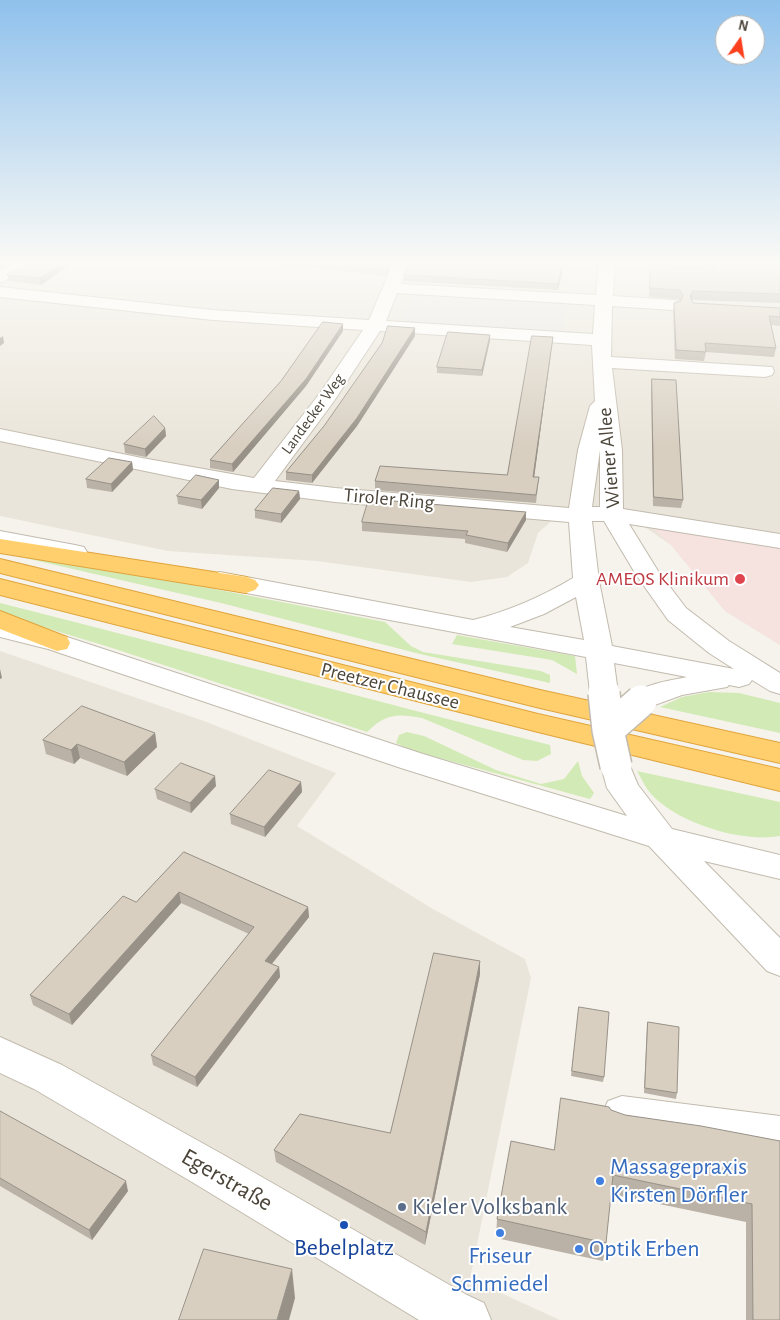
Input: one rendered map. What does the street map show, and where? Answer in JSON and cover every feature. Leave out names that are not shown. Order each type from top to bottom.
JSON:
[{"type":"highway","points":[[0,546],[246,585]]},
{"type":"highway","name":"Preetzer Chaussee","points":[[0,566],[540,699],[780,753]]},
{"type":"highway","name":"Preetzer Chaussee","points":[[0,588],[586,735],[780,780]]},
{"type":"highway","points":[[0,619],[57,643]]},
{"type":"street","points":[[325,323],[601,340]]},
{"type":"street","name":"Landecker Weg","points":[[260,486],[327,397],[377,323]]},
{"type":"street","name":"Wiener Allee","points":[[603,323],[601,340],[604,397],[611,450],[611,514],[647,573],[677,614],[718,647],[780,686]]},
{"type":"street","points":[[602,362],[765,371]]},
{"type":"street","name":"Wiener Allee","points":[[604,397],[595,422],[580,513],[586,581],[599,652],[608,730],[616,766],[623,788],[661,838],[780,961]]},
{"type":"street","name":"Tiroler Ring","points":[[0,435],[142,465],[260,486],[335,495],[558,515],[580,513],[611,514],[780,541]]},
{"type":"street","points":[[0,538],[780,686]]},
{"type":"street","points":[[461,626],[528,612],[553,601],[586,581]]},
{"type":"street","points":[[0,629],[57,643],[400,759],[661,838],[780,867]]},
{"type":"street","points":[[608,730],[641,701],[657,693],[694,683],[739,678]]},
{"type":"street","points":[[733,857],[780,850]]},
{"type":"street","name":"Egerstraße","points":[[0,1054],[48,1077],[207,1168],[455,1317]]},
{"type":"street","points":[[622,1114],[780,1135]]},
{"type":"shaded area","points":[[0,323],[780,323],[780,645],[725,611],[671,545],[630,517],[558,515],[538,533],[528,563],[507,577],[471,582],[317,561],[168,551],[0,516]]},
{"type":"shaded area","points":[[402,323],[563,323],[561,335],[401,324]]},
{"type":"shaded area","name":"AMEOS Klinikum","points":[[647,523],[780,548],[780,645],[725,611],[671,545]]},
{"type":"shaded area","points":[[0,651],[204,721],[336,773],[297,826],[433,909],[525,959],[531,978],[470,1279],[560,1320],[0,1320]]},
{"type":"green space","points":[[13,554],[209,588],[385,622],[411,646],[423,652],[541,671],[550,675],[550,683],[420,654],[221,603]]},
{"type":"green space","points":[[0,603],[550,745],[551,754],[537,761],[523,760],[413,716],[398,715],[385,718],[367,732],[109,647],[0,614]]},
{"type":"green space","points":[[457,635],[575,656],[577,674],[552,660],[452,644]]},
{"type":"green space","points":[[709,692],[739,693],[780,703],[780,733],[660,707],[682,697]]},
{"type":"green space","points":[[407,732],[424,736],[496,770],[541,784],[564,779],[578,761],[582,776],[594,793],[590,799],[410,750],[396,743],[399,735]]},
{"type":"green space","points":[[637,771],[780,802],[780,836],[747,836],[729,833],[693,822],[662,804],[651,794]]},
{"type":"building","points":[[323,323],[343,324],[306,379],[232,464],[210,460],[281,381]]},
{"type":"building","points":[[675,323],[770,323],[776,348],[705,343],[706,352],[676,350]]},
{"type":"building","points":[[388,326],[415,328],[357,418],[312,475],[286,472],[324,426],[382,343]]},
{"type":"building","points":[[448,332],[490,335],[482,370],[437,367]]},
{"type":"building","points":[[532,336],[553,337],[533,477],[539,477],[536,495],[375,481],[380,466],[507,475]]},
{"type":"building","points":[[652,379],[676,380],[683,500],[654,497]]},
{"type":"building","points":[[154,416],[165,428],[145,449],[124,444]]},
{"type":"building","points":[[109,458],[132,462],[111,484],[86,479]]},
{"type":"building","points":[[196,475],[219,480],[201,500],[177,496]]},
{"type":"building","points":[[273,488],[299,491],[281,514],[255,510]]},
{"type":"building","points":[[369,499],[526,512],[508,543],[466,535],[468,531],[362,522]]},
{"type":"building","points":[[82,706],[155,733],[124,762],[77,744],[71,750],[43,740]]},
{"type":"building","points":[[181,763],[215,776],[190,803],[155,789]]},
{"type":"building","points":[[269,770],[301,782],[264,827],[230,814]]},
{"type":"building","points":[[184,852],[308,907],[265,961],[279,967],[195,1077],[151,1055],[254,927],[179,892],[69,1014],[30,995],[123,896],[136,902]]},
{"type":"building","points":[[434,953],[480,961],[426,1232],[274,1150],[300,1114],[390,1133]]},
{"type":"building","points":[[579,1007],[609,1012],[604,1077],[572,1071]]},
{"type":"building","points":[[648,1022],[679,1027],[677,1093],[645,1088]]},
{"type":"building","points":[[561,1098],[609,1107],[611,1110],[625,1115],[701,1126],[780,1141],[780,1320],[753,1320],[752,1204],[613,1175],[606,1243],[497,1219],[511,1141],[554,1150]]},
{"type":"building","points":[[0,1111],[126,1181],[89,1230],[0,1178]]},
{"type":"building","points":[[204,1249],[292,1269],[277,1320],[179,1320]]},
{"type":"place","name":"AMEOS Klinikum","points":[[740,579]]},
{"type":"place","name":"Massagepraxis Kirsten Dörfler","points":[[600,1181]]},
{"type":"place","name":"Kieler Volksbank","points":[[402,1207]]},
{"type":"place","name":"Bebelplatz","points":[[344,1225]]},
{"type":"place","name":"Friseur Schmiedel","points":[[500,1233]]},
{"type":"place","name":"Optik Erben","points":[[579,1249]]}]
